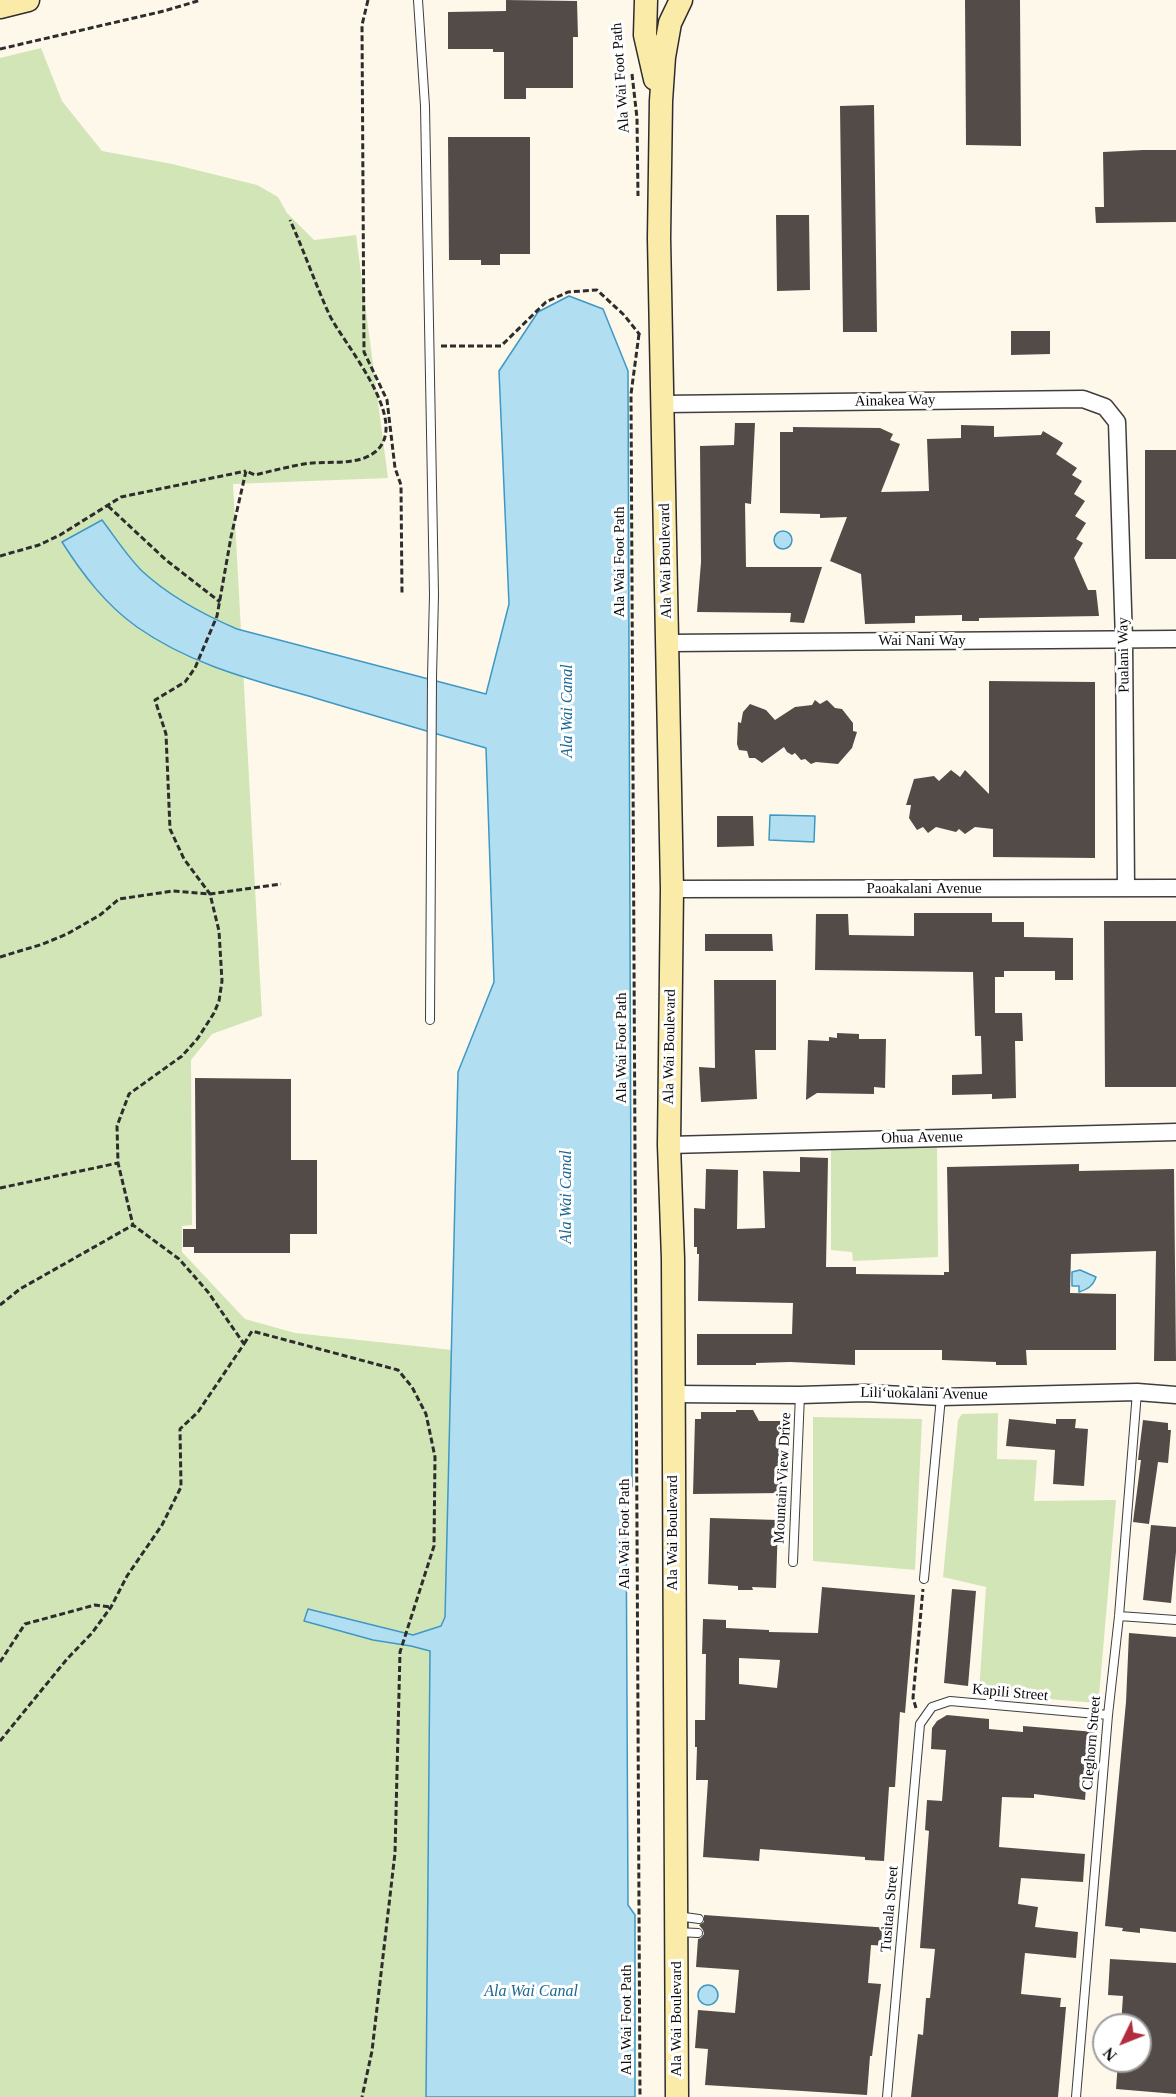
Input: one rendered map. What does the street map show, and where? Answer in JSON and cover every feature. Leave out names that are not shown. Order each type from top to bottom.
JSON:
[{"type":"main road","points":[[0,7],[28,0]]},
{"type":"main road","points":[[646,0],[645,35],[661,101]]},
{"type":"main road","name":"Ala Wai Boulevard","points":[[677,2097],[684,1927],[672,1394],[673,1259],[669,1145],[672,889],[659,238],[661,101],[666,40],[670,23],[681,0]]},
{"type":"street","name":"Ainakea Way","points":[[664,404],[1083,399],[1105,407],[1117,422]]},
{"type":"street","name":"Pualani Way","points":[[1117,422],[1125,640],[1126,888]]},
{"type":"street","name":"Wai Nani Way","points":[[668,643],[1176,639]]},
{"type":"street","name":"Paoakalani Avenue","points":[[672,889],[1176,888]]},
{"type":"street","name":"Ohua Avenue","points":[[669,1145],[1176,1132]]},
{"type":"street","name":"Liliʻuokalani Avenue","points":[[672,1394],[865,1393],[941,1397],[1137,1392],[1176,1395]]},
{"type":"lane","points":[[418,0],[425,106],[434,595],[430,1020]]},
{"type":"lane","name":"Cleghorn Street","points":[[1076,2097],[1137,1392]]},
{"type":"lane","name":"Mountain View Drive","points":[[793,1562],[800,1395]]},
{"type":"lane","points":[[924,1579],[941,1397]]},
{"type":"lane","points":[[1119,1616],[1176,1620]]},
{"type":"lane","name":"Kapili Street","points":[[920,1724],[932,1707],[950,1701],[1108,1715]]},
{"type":"lane","name":"Tusitala Street","points":[[887,2097],[920,1724]]},
{"type":"lane","points":[[684,1927],[699,1919]]},
{"type":"path","points":[[0,49],[164,11],[201,0]]},
{"type":"path","points":[[368,0],[362,25],[364,352],[387,400],[395,468],[402,485],[402,594]]},
{"type":"path","name":"Ala Wai Foot Path","points":[[631,72],[637,118],[638,202]]},
{"type":"path","points":[[0,556],[39,545],[121,497],[246,471],[255,475],[305,464],[356,460],[374,453],[385,435],[382,405],[376,390],[330,316],[290,220]]},
{"type":"path","points":[[430,346],[501,346],[546,302],[568,292],[597,290],[624,315],[645,344]]},
{"type":"path","name":"Ala Wai Foot Path","points":[[639,322],[631,394],[640,2097]]},
{"type":"path","points":[[244,1344],[208,1292],[179,1259],[133,1225],[118,1163],[117,1126],[129,1094],[190,1048],[207,1025],[219,1001],[222,970],[219,931],[210,894],[184,859],[170,829],[166,734],[154,700],[185,682],[195,668],[217,616],[246,471]]},
{"type":"path","points":[[108,506],[166,560],[220,602]]},
{"type":"path","points":[[0,957],[67,934],[100,915],[119,899],[173,891],[210,894],[281,884]]},
{"type":"path","points":[[0,1188],[118,1163]]},
{"type":"path","points":[[0,1305],[20,1289],[133,1225]]},
{"type":"path","points":[[0,1741],[67,1659],[92,1633],[111,1607],[127,1576],[162,1525],[181,1486],[180,1429],[198,1412],[252,1330],[398,1370],[412,1387],[426,1414],[435,1457],[434,1546],[400,1652],[395,1853],[372,2051],[362,2097]]},
{"type":"path","points":[[920,1724],[913,1698],[924,1579]]},
{"type":"path","points":[[0,1662],[25,1624],[95,1605],[111,1607]]},
{"type":"green space","points":[[41,48],[62,101],[102,151],[172,164],[257,185],[278,197],[287,213],[314,240],[356,235],[388,478],[233,484],[262,1016],[212,1034],[191,1060],[192,1225],[182,1226],[182,1252],[245,1319],[295,1333],[452,1350],[445,1617],[430,1651],[426,2097],[0,2097],[0,58]]},
{"type":"green space","points":[[937,1144],[938,1257],[853,1261],[852,1252],[831,1250],[831,1145]]},
{"type":"green space","points":[[998,1413],[997,1459],[1037,1460],[1034,1501],[1116,1500],[1099,1696],[1096,1703],[979,1693],[986,1587],[943,1577],[958,1420],[962,1414]]},
{"type":"green space","points":[[813,1417],[922,1419],[915,1570],[813,1561]]},
{"type":"water","name":"Ala Wai Canal","points":[[569,296],[603,309],[628,371],[632,1486],[626,1501],[628,1905],[635,1915],[635,2097],[426,2097],[430,1651],[373,1640],[304,1621],[308,1609],[413,1635],[441,1626],[445,1617],[458,1072],[494,982],[486,748],[246,678],[179,652],[137,627],[115,609],[87,578],[62,542],[102,520],[131,559],[164,589],[199,611],[237,629],[486,694],[509,604],[499,371],[538,312]]},
{"type":"water","points":[[779,531],[787,531],[792,536],[790,547],[779,549],[774,544],[774,536]]},
{"type":"water","points":[[770,815],[815,816],[814,842],[769,840]]},
{"type":"water","points":[[1080,1270],[1096,1277],[1090,1287],[1079,1292],[1079,1286],[1072,1286],[1072,1272]]},
{"type":"water","points":[[708,1985],[715,1988],[718,1995],[715,2002],[708,2005],[701,2002],[698,1995],[701,1988]]},
{"type":"building","points":[[506,0],[577,1],[578,37],[573,37],[573,88],[526,88],[526,99],[504,99],[504,52],[493,52],[493,49],[448,49],[448,12],[506,11]]},
{"type":"building","points":[[965,0],[1020,0],[1021,146],[966,145]]},
{"type":"building","points":[[874,105],[877,332],[843,332],[840,106]]},
{"type":"building","points":[[448,137],[530,137],[530,254],[500,254],[500,265],[481,265],[481,260],[449,260]]},
{"type":"building","points":[[1176,150],[1176,222],[1096,223],[1095,207],[1104,207],[1103,152]]},
{"type":"building","points":[[776,215],[809,215],[810,290],[777,291]]},
{"type":"building","points":[[1011,331],[1050,331],[1050,354],[1011,355]]},
{"type":"building","points":[[735,423],[755,423],[751,504],[745,503],[746,567],[822,567],[804,623],[790,622],[791,613],[697,612],[701,562],[700,446],[734,445]]},
{"type":"building","points":[[961,425],[994,426],[994,437],[1041,435],[1043,431],[1063,443],[1056,454],[1077,468],[1072,475],[1082,481],[1074,494],[1085,501],[1075,516],[1086,523],[1076,539],[1083,543],[1074,558],[1088,590],[1096,590],[1099,616],[979,618],[979,621],[962,621],[962,615],[915,616],[915,623],[865,624],[861,574],[830,561],[847,517],[820,518],[820,514],[780,513],[780,432],[793,432],[793,427],[880,428],[893,434],[890,440],[900,444],[881,492],[929,491],[927,439],[961,438]]},
{"type":"building","points":[[1145,450],[1176,450],[1176,559],[1145,559]]},
{"type":"building","points":[[989,681],[1095,682],[1095,858],[993,857],[993,829],[975,827],[965,834],[959,829],[956,832],[936,827],[928,833],[923,827],[917,830],[909,818],[911,805],[906,805],[914,779],[934,776],[939,781],[951,770],[960,777],[965,770],[989,794]]},
{"type":"building","points":[[815,700],[820,704],[827,700],[835,708],[842,709],[853,723],[853,731],[857,732],[852,748],[838,764],[816,762],[811,764],[805,759],[801,760],[795,753],[792,755],[787,752],[784,747],[762,763],[755,758],[749,758],[747,751],[739,750],[738,722],[741,723],[743,712],[750,704],[766,710],[775,720],[795,707],[812,705]]},
{"type":"building","points":[[717,816],[753,816],[754,846],[717,847]]},
{"type":"building","points":[[914,913],[992,913],[992,922],[1024,922],[1024,937],[1073,938],[1073,980],[1055,980],[1055,971],[1004,971],[1004,977],[995,977],[995,1013],[1022,1013],[1023,1041],[1015,1041],[1016,1098],[992,1099],[992,1094],[952,1095],[952,1075],[982,1074],[981,1036],[975,1036],[973,972],[815,970],[816,914],[848,914],[849,935],[914,936]]},
{"type":"building","points":[[1104,921],[1176,921],[1176,1087],[1105,1087]]},
{"type":"building","points":[[705,934],[772,934],[773,951],[705,951]]},
{"type":"building","points":[[714,980],[776,980],[776,1050],[755,1050],[757,1099],[701,1102],[699,1067],[715,1068]]},
{"type":"building","points":[[837,1033],[859,1034],[859,1039],[886,1039],[885,1088],[874,1087],[874,1094],[817,1093],[806,1100],[808,1040],[829,1041],[829,1037],[837,1038]]},
{"type":"building","points":[[195,1078],[291,1079],[291,1160],[317,1160],[317,1234],[290,1234],[290,1253],[194,1253],[194,1247],[183,1247],[183,1229],[196,1229]]},
{"type":"building","points":[[800,1157],[828,1158],[826,1267],[856,1267],[856,1274],[944,1275],[944,1272],[949,1272],[947,1167],[1079,1164],[1079,1171],[1174,1169],[1176,1361],[1154,1361],[1156,1251],[1071,1254],[1070,1293],[1116,1294],[1116,1350],[1026,1350],[1027,1365],[996,1365],[996,1362],[942,1360],[942,1350],[855,1350],[855,1365],[790,1362],[756,1363],[756,1365],[697,1365],[697,1334],[792,1334],[793,1303],[698,1301],[699,1254],[697,1254],[697,1247],[694,1247],[694,1208],[705,1209],[706,1169],[738,1170],[737,1229],[765,1228],[763,1171],[800,1172]]},
{"type":"building","points":[[736,1410],[753,1410],[759,1421],[782,1421],[782,1493],[693,1494],[695,1419],[701,1419],[701,1412],[736,1412]]},
{"type":"building","points":[[1009,1419],[1056,1424],[1056,1419],[1076,1419],[1075,1428],[1088,1429],[1084,1486],[1053,1484],[1055,1450],[1006,1446]]},
{"type":"building","points":[[1143,1420],[1168,1423],[1168,1430],[1171,1430],[1168,1463],[1158,1462],[1149,1524],[1133,1522],[1141,1460],[1138,1460]]},
{"type":"building","points":[[710,1518],[778,1520],[776,1588],[752,1587],[753,1590],[738,1590],[738,1586],[708,1584]]},
{"type":"building","points":[[1151,1525],[1176,1527],[1171,1603],[1143,1600]]},
{"type":"building","points":[[822,1587],[915,1595],[905,1713],[900,1712],[895,1787],[889,1787],[884,1861],[865,1860],[865,1857],[760,1849],[759,1861],[703,1857],[708,1780],[696,1780],[695,1720],[705,1720],[706,1654],[702,1654],[703,1619],[726,1620],[726,1628],[818,1633]],"holes":[[[739,1658],[780,1660],[777,1688],[739,1684]]]},
{"type":"building","points":[[952,1589],[976,1591],[968,1686],[944,1683]]},
{"type":"building","points":[[1129,1633],[1176,1637],[1176,1932],[1140,1928],[1140,1933],[1105,1926],[1126,1702]]},
{"type":"building","points":[[947,1715],[989,1719],[989,1729],[1023,1732],[1023,1726],[1095,1732],[1093,1762],[1088,1762],[1085,1800],[1034,1794],[1034,1798],[1002,1797],[999,1847],[1085,1854],[1083,1882],[1021,1878],[1018,1904],[1038,1907],[1035,1927],[1078,1932],[1076,1958],[1025,1953],[1021,1994],[1061,1998],[1060,2007],[1066,2007],[1058,2097],[911,2097],[918,2034],[923,2035],[926,1998],[930,1998],[935,1949],[920,1948],[929,1831],[925,1830],[927,1800],[942,1801],[946,1750],[931,1749],[932,1728],[937,1721]]},
{"type":"building","points":[[704,1915],[890,1928],[889,1946],[871,1945],[868,1983],[881,1984],[872,2056],[870,2056],[867,2095],[705,2085],[708,2049],[695,2048],[698,2010],[735,2013],[739,1970],[696,1967],[698,1939],[704,1934],[699,1925],[704,1922]]},
{"type":"building","points":[[1110,1959],[1176,1963],[1176,2094],[1116,2089],[1117,2073],[1152,2073],[1152,2013],[1122,2013],[1123,1996],[1108,1995]]}]
